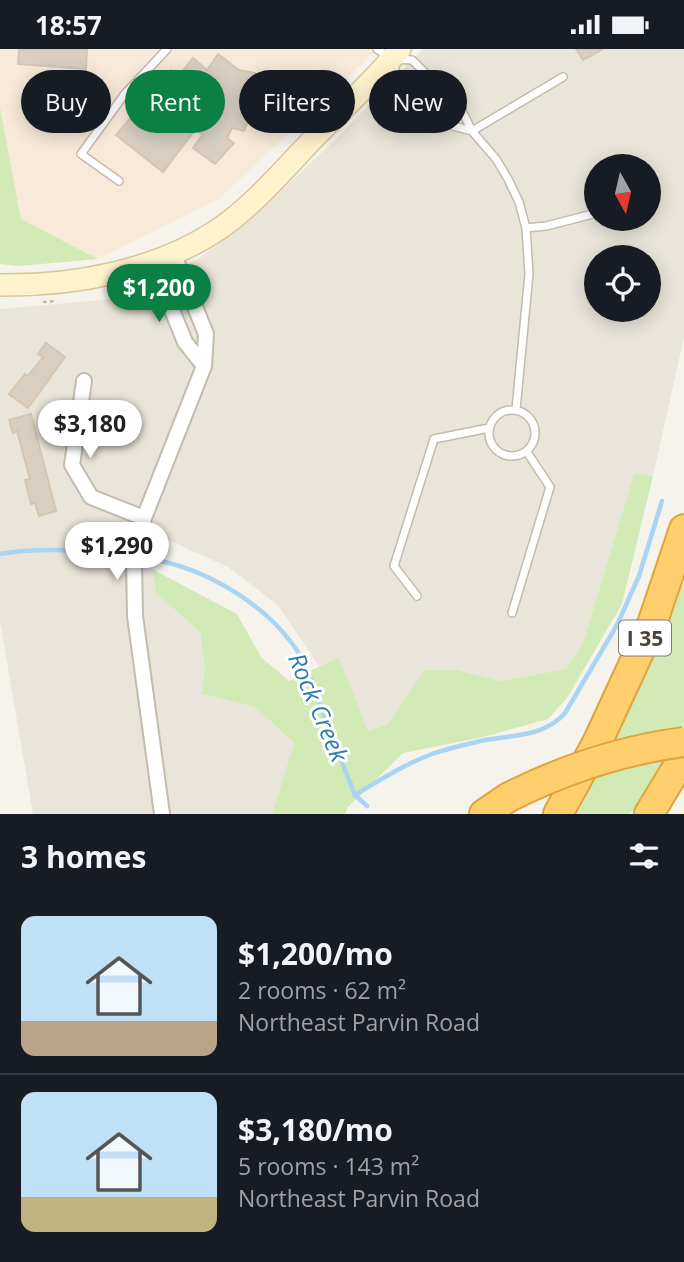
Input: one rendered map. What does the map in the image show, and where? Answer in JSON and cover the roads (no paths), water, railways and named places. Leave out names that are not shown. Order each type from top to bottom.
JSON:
[{"type":"highway","name":"I 35","points":[[558,814],[597,743],[652,624],[684,529]]},
{"type":"highway","points":[[484,814],[509,797],[603,758],[644,748],[684,743]]},
{"type":"highway","points":[[649,814],[684,756]]},
{"type":"main road","points":[[0,285],[40,285],[100,277],[173,253],[219,229],[264,189],[390,52]]},
{"type":"street","points":[[162,814],[135,617],[134,559],[144,518],[204,366],[206,334],[173,253]]},
{"type":"street","points":[[152,261],[185,342],[204,366]]},
{"type":"street","points":[[84,381],[72,465],[91,497],[144,518]]},
{"type":"lane","points":[[119,181],[81,153],[124,95],[167,49]]},
{"type":"lane","points":[[390,52],[412,60],[460,107],[472,131],[496,159],[519,202],[526,228],[529,274],[516,409]]},
{"type":"lane","points":[[390,52],[397,76],[446,124],[472,131],[563,77]]},
{"type":"lane","points":[[526,228],[584,216]]},
{"type":"lane","points":[[516,409],[531,421],[533,443],[527,452],[508,456],[499,452],[490,440],[489,428],[498,414],[516,409]]},
{"type":"lane","points":[[417,596],[394,566],[434,439],[489,428]]},
{"type":"lane","points":[[512,613],[550,487],[527,452]]},
{"type":"waterway","points":[[355,795],[402,767],[432,754],[485,740],[538,731],[557,721],[565,713],[617,625],[639,576],[662,501]]},
{"type":"waterway","name":"Rock Creek","points":[[0,554],[58,550],[117,555]]},
{"type":"waterway","name":"Rock Creek","points":[[151,559],[171,563],[210,578],[246,600],[278,627],[304,664],[355,795],[367,806]]}]
